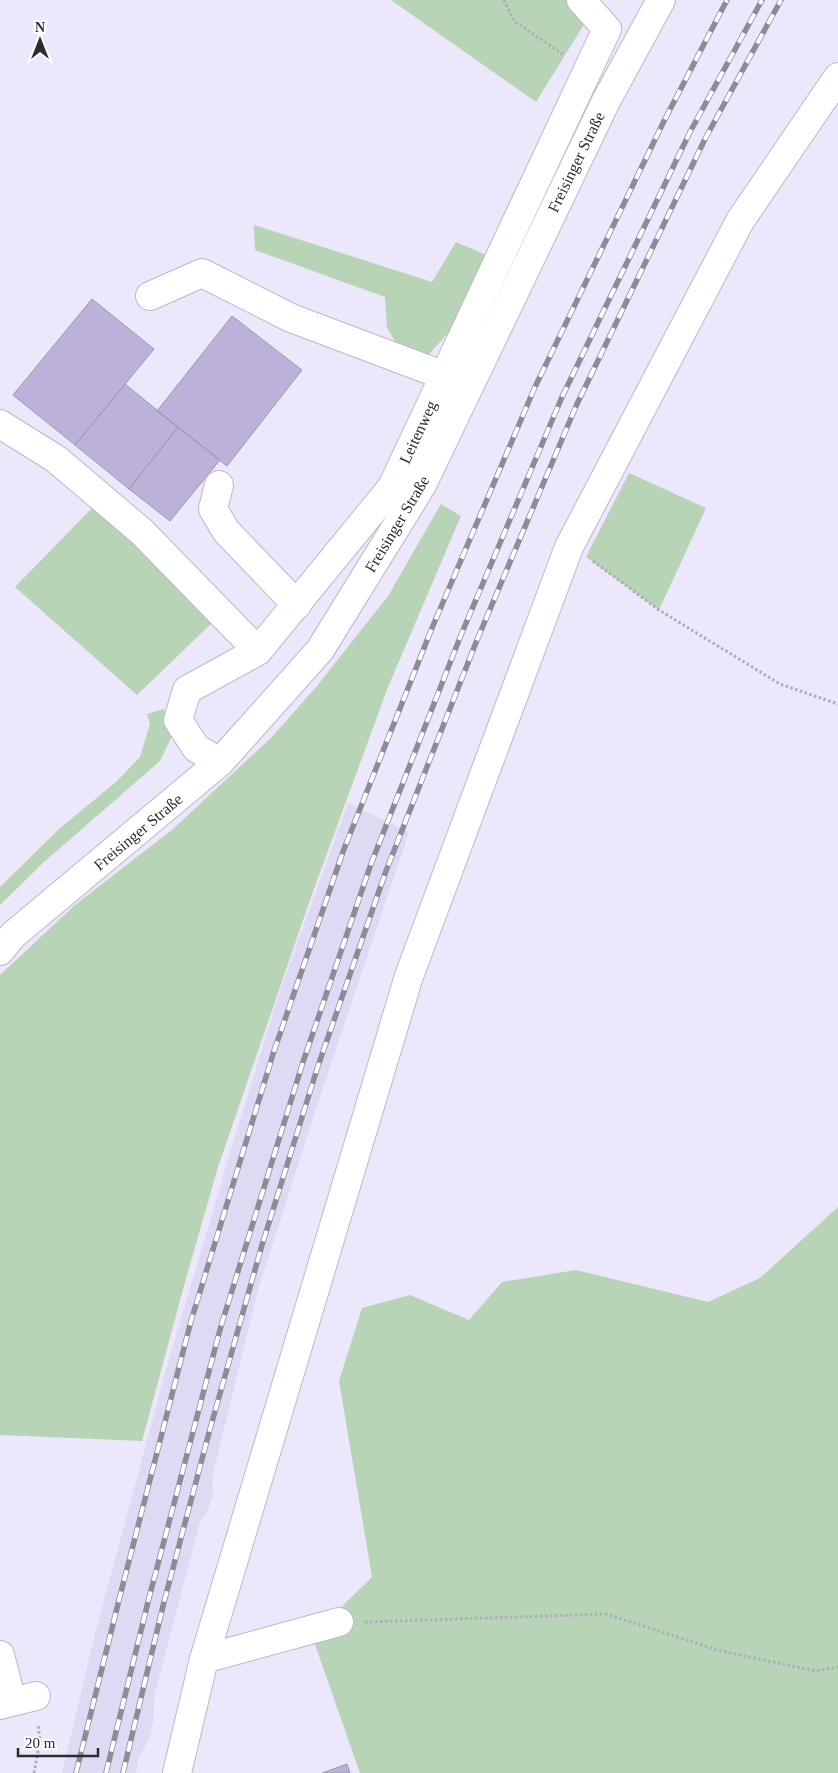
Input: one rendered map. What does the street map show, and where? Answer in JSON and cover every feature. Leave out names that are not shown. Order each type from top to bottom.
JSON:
[{"type":"street","name":"Leitenweg","points":[[220,762],[196,748],[178,720],[187,690],[258,651],[392,487],[607,29],[581,0]]},
{"type":"street","name":"Freisinger Straße","points":[[0,951],[14,935],[220,762],[320,650],[422,485],[606,101],[661,0]]},
{"type":"street","points":[[177,1773],[204,1659],[409,976],[569,547],[740,221],[838,77]]},
{"type":"street","points":[[150,296],[202,273],[291,318],[445,376]]},
{"type":"street","points":[[0,424],[56,459],[142,532],[258,651]]},
{"type":"street","points":[[219,485],[213,509],[226,531],[297,605]]},
{"type":"street","points":[[204,1659],[339,1622]]},
{"type":"street","points":[[0,1655],[16,1701]]},
{"type":"path","points":[[504,0],[514,21],[558,50],[586,72]]},
{"type":"path","points":[[569,547],[586,557],[659,610],[780,684],[838,704]]},
{"type":"path","points":[[339,1622],[606,1614],[717,1650],[815,1671],[838,1667]]},
{"type":"path","points":[[16,1701],[40,1741],[34,1773]]},
{"type":"shaded area","points":[[348,803],[409,832],[316,1109],[258,1290],[212,1478],[213,1495],[207,1512],[200,1522],[154,1697],[154,1718],[150,1737],[138,1759],[136,1773],[62,1773],[95,1634],[166,1370],[232,1146],[283,982]]},
{"type":"green space","points":[[391,0],[599,0],[536,102]]},
{"type":"green space","points":[[254,225],[432,282],[456,242],[486,255],[448,333],[429,354],[401,351],[387,328],[385,297],[255,250]]},
{"type":"green space","points":[[629,473],[706,508],[659,610],[586,557]]},
{"type":"green space","points":[[441,504],[461,516],[388,687],[311,897],[218,1167],[142,1441],[0,1435],[0,975],[75,905],[173,829],[272,737],[317,686],[388,596]]},
{"type":"green space","points":[[95,505],[213,622],[137,695],[15,587]]},
{"type":"green space","points":[[164,709],[172,736],[160,761],[44,862],[0,905],[0,887],[59,829],[116,782],[140,757],[150,724],[147,714]]},
{"type":"green space","points":[[838,1207],[838,1773],[360,1773],[312,1636],[372,1577],[339,1381],[362,1308],[410,1295],[469,1320],[502,1282],[576,1270],[708,1302],[760,1278]]},
{"type":"building","points":[[92,299],[154,349],[75,445],[13,395]]},
{"type":"building","points":[[232,316],[302,370],[227,466],[157,411]]},
{"type":"building","points":[[125,384],[178,427],[129,489],[75,445]]},
{"type":"building","points":[[178,427],[220,460],[170,521],[129,489]]},
{"type":"building","points":[[347,1764],[350,1773],[322,1773]]},
{"type":"railway","points":[[76,1773],[191,1321],[274,1051],[344,849],[432,628],[535,387],[664,121],[727,0]]},
{"type":"railway","points":[[106,1773],[149,1598],[221,1326],[303,1062],[371,864],[461,635],[562,397],[690,132],[762,0]]},
{"type":"railway","points":[[123,1773],[164,1602],[262,1245],[318,1066],[386,871],[477,640],[577,404],[705,139],[781,0]]}]
